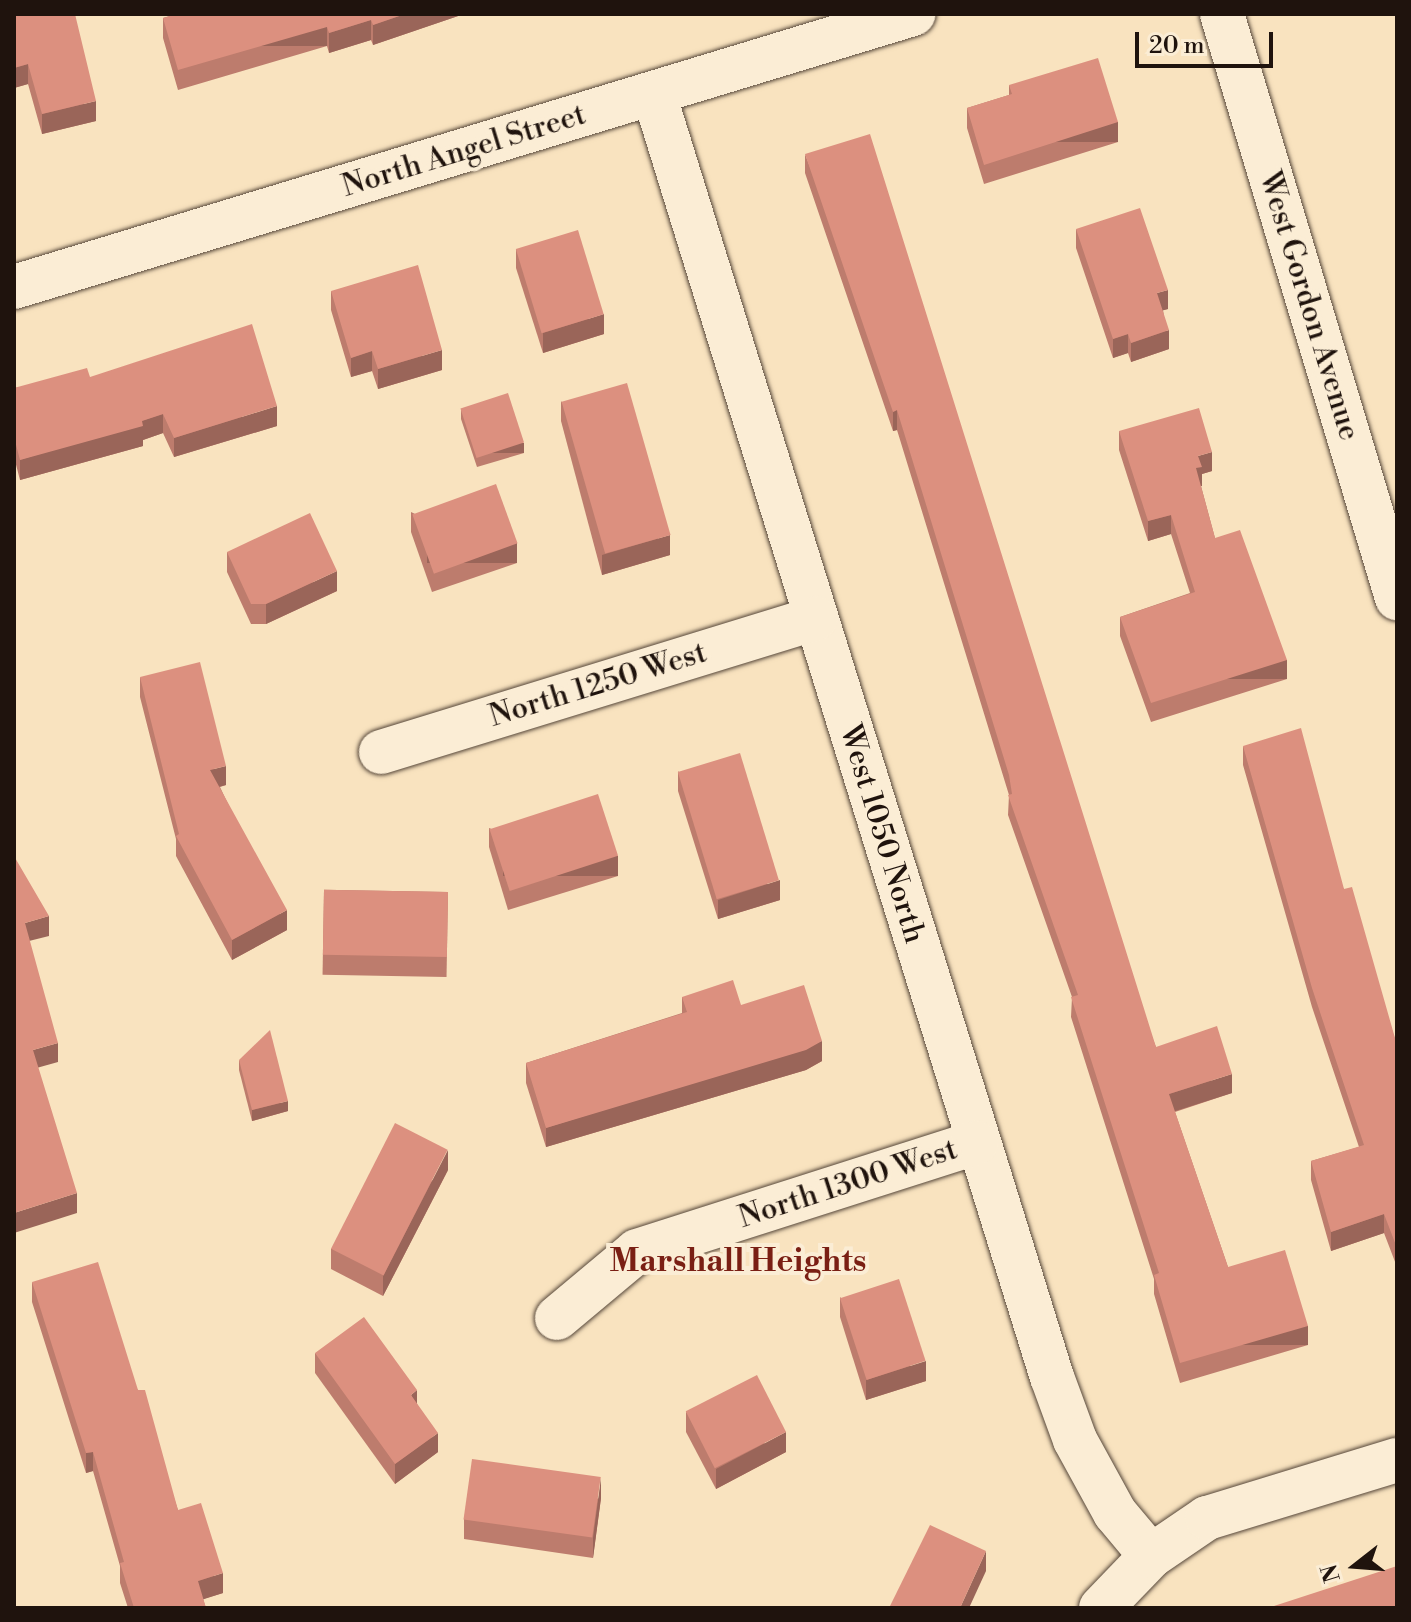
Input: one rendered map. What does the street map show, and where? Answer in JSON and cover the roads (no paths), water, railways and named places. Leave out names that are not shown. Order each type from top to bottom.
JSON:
[{"type":"street","name":"North Angel Street","points":[[14,287],[913,14]]},
{"type":"street","name":"West Gordon Avenue","points":[[1222,14],[1397,598]]},
{"type":"street","name":"West 1050 North","points":[[654,94],[976,1143],[1075,1440],[1115,1513],[1151,1556]]},
{"type":"street","name":"North 1250 West","points":[[381,752],[816,618]]},
{"type":"street","name":"North 1300 West","points":[[557,1318],[637,1251],[976,1143]]},
{"type":"street","points":[[1101,1608],[1151,1556],[1207,1518],[1397,1460]]},
{"type":"district","name":"Marshall Heights","points":[[738,1261]]}]
